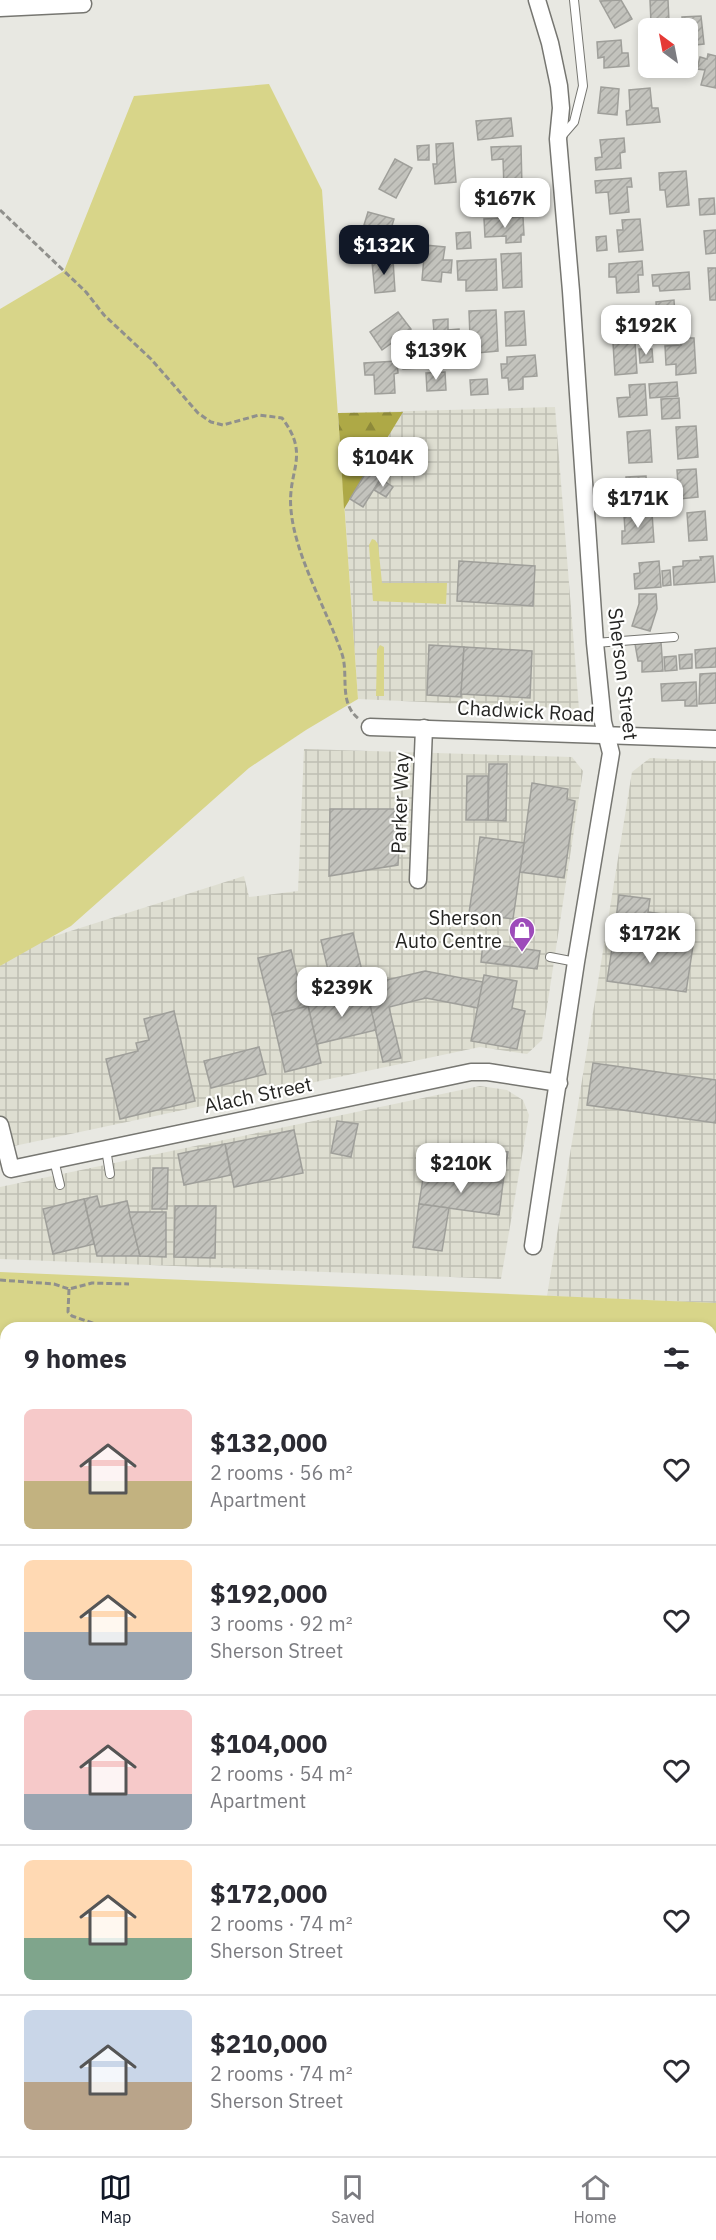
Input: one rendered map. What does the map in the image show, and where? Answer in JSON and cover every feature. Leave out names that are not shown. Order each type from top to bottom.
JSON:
[{"type":"street","name":"Sherson Street","points":[[533,1246],[576,962],[611,753],[603,722],[595,643],[571,291],[558,139],[561,108],[559,86],[553,54],[537,0]]},
{"type":"street","points":[[0,8],[83,4]]},
{"type":"street","name":"Chadwick Road","points":[[370,727],[716,739]]},
{"type":"street","name":"Parker Way","points":[[418,880],[424,728]]},
{"type":"street","name":"Alach Street","points":[[0,1125],[11,1169],[471,1072],[488,1072],[559,1083]]},
{"type":"lane","points":[[558,139],[574,122],[583,86],[574,0]]},
{"type":"lane","points":[[595,643],[675,637]]},
{"type":"lane","points":[[550,957],[576,962]]},
{"type":"lane","points":[[106,1149],[110,1174]]},
{"type":"lane","points":[[54,1160],[60,1185]]},
{"type":"path","points":[[0,210],[86,292],[104,315],[151,359],[198,413],[211,422],[223,425],[259,415],[282,418],[292,430],[298,445],[291,489],[291,511],[295,530],[342,656],[349,708],[355,716],[370,727]]},
{"type":"path","points":[[0,1280],[54,1284],[69,1289],[92,1282],[129,1284]]},
{"type":"path","points":[[69,1289],[68,1312],[72,1316],[90,1322]]},
{"type":"shaded area","points":[[269,84],[322,190],[358,699],[249,768],[71,926],[0,966],[0,309],[64,271],[134,96]]},
{"type":"shaded area","points":[[555,407],[579,709],[358,699],[338,413]]},
{"type":"shaded area","points":[[372,539],[378,544],[382,583],[447,583],[446,604],[373,601],[369,545]]},
{"type":"shaded area","points":[[380,645],[384,647],[384,696],[376,696],[377,650]]},
{"type":"shaded area","points":[[304,749],[572,757],[583,771],[542,1040],[527,1054],[480,1047],[0,1149],[0,962],[17,948],[244,876],[249,897],[298,891]]},
{"type":"shaded area","points":[[650,758],[716,761],[716,1303],[547,1296],[632,772]]},
{"type":"shaded area","points":[[480,1086],[507,1090],[523,1100],[529,1115],[501,1279],[0,1259],[0,1187]]},
{"type":"shaded area","points":[[0,1272],[716,1303],[716,1322],[0,1322]]},
{"type":"green space","points":[[403,412],[350,499],[344,509],[338,413]]},
{"type":"building","points":[[621,0],[632,19],[615,28],[600,1]]},
{"type":"building","points":[[650,0],[668,0],[669,18],[651,18]]},
{"type":"building","points":[[701,16],[704,44],[698,45],[698,18],[682,17]]},
{"type":"building","points":[[621,40],[622,53],[628,53],[629,66],[604,68],[604,57],[598,58],[597,42]]},
{"type":"building","points":[[708,54],[716,56],[716,88],[701,85],[705,70],[698,69],[698,65],[700,57],[707,59]]},
{"type":"building","points":[[601,87],[619,89],[617,115],[598,113]]},
{"type":"building","points":[[650,88],[652,108],[658,108],[660,122],[627,125],[626,111],[630,110],[629,90]]},
{"type":"building","points":[[511,118],[513,136],[478,140],[476,121]]},
{"type":"building","points":[[624,138],[625,152],[620,153],[621,168],[596,170],[595,158],[602,157],[600,140]]},
{"type":"building","points":[[453,143],[456,182],[435,184],[433,164],[437,164],[436,144]]},
{"type":"building","points":[[429,145],[429,160],[418,160],[417,146]]},
{"type":"building","points":[[521,146],[522,187],[504,188],[503,159],[492,160],[491,147]]},
{"type":"building","points":[[395,159],[412,168],[396,198],[379,189]]},
{"type":"building","points":[[686,171],[689,205],[667,207],[665,190],[660,190],[659,173]]},
{"type":"building","points":[[631,178],[632,187],[627,187],[629,212],[610,214],[608,192],[596,193],[595,181]]},
{"type":"building","points":[[714,198],[715,214],[700,215],[699,199]]},
{"type":"building","points":[[368,212],[394,219],[384,252],[367,247],[372,227],[364,225]]},
{"type":"building","points":[[523,217],[524,235],[521,235],[521,242],[506,243],[506,236],[485,237],[484,219]]},
{"type":"building","points":[[640,219],[643,250],[619,252],[617,230],[623,230],[622,220]]},
{"type":"building","points":[[716,230],[716,253],[706,254],[704,231]]},
{"type":"building","points":[[470,232],[471,248],[457,249],[456,233]]},
{"type":"building","points":[[606,236],[607,250],[597,251],[596,237]]},
{"type":"building","points":[[425,245],[445,247],[443,260],[452,260],[451,273],[442,272],[441,282],[422,280]]},
{"type":"building","points":[[521,253],[522,287],[503,288],[501,254]]},
{"type":"building","points":[[496,259],[497,290],[466,291],[466,280],[458,280],[457,261]]},
{"type":"building","points":[[393,260],[395,291],[375,293],[372,262]]},
{"type":"building","points":[[642,261],[643,275],[638,275],[639,292],[617,293],[616,277],[609,277],[609,264]]},
{"type":"building","points":[[708,268],[716,268],[716,300],[710,300]]},
{"type":"building","points":[[689,272],[690,289],[660,291],[659,286],[653,286],[652,275]]},
{"type":"building","points":[[674,300],[675,315],[684,315],[685,331],[663,333],[663,321],[657,322],[656,302]]},
{"type":"building","points":[[631,306],[633,336],[604,338],[604,326],[613,325],[612,307]]},
{"type":"building","points":[[496,310],[498,351],[477,353],[476,337],[470,337],[469,311]]},
{"type":"building","points":[[524,311],[526,345],[506,346],[505,312]]},
{"type":"building","points":[[398,312],[411,329],[382,350],[370,332]]},
{"type":"building","points":[[448,319],[448,330],[459,329],[461,362],[443,364],[442,343],[435,344],[433,320]]},
{"type":"building","points":[[680,338],[694,338],[696,373],[676,375],[676,364],[666,365],[665,346],[681,345]]},
{"type":"building","points":[[635,342],[637,373],[615,375],[613,343]]},
{"type":"building","points":[[639,349],[652,349],[653,362],[640,363]]},
{"type":"building","points":[[419,353],[420,368],[403,369],[402,354]]},
{"type":"building","points":[[535,355],[537,376],[523,377],[523,389],[509,390],[508,378],[502,378],[501,364],[507,364],[507,357]]},
{"type":"building","points":[[397,361],[398,373],[394,374],[395,393],[375,394],[374,375],[365,375],[364,363]]},
{"type":"building","points":[[445,372],[446,390],[427,391],[426,373]]},
{"type":"building","points":[[487,379],[488,394],[471,395],[470,380]]},
{"type":"building","points":[[677,382],[678,396],[650,398],[649,384]]},
{"type":"building","points":[[645,384],[647,415],[619,417],[617,398],[630,397],[629,385]]},
{"type":"building","points":[[679,398],[680,418],[662,419],[661,399]]},
{"type":"building","points":[[696,426],[698,457],[678,459],[676,427]]},
{"type":"building","points":[[650,430],[652,462],[629,463],[627,432]]},
{"type":"building","points":[[386,439],[400,447],[363,507],[350,499]]},
{"type":"building","points":[[696,469],[698,497],[679,499],[677,470]]},
{"type":"building","points":[[646,476],[648,504],[628,506],[626,477]]},
{"type":"building","points":[[381,479],[393,487],[386,497],[374,490]]},
{"type":"building","points":[[705,511],[707,540],[689,541],[687,513]]},
{"type":"building","points":[[652,513],[654,542],[622,544],[622,531],[625,531],[624,515]]},
{"type":"building","points":[[713,556],[715,582],[674,585],[673,567],[683,566],[683,561],[701,560],[700,557]]},
{"type":"building","points":[[459,561],[535,566],[533,606],[457,601]]},
{"type":"building","points":[[659,561],[661,587],[635,589],[634,574],[640,573],[639,563]]},
{"type":"building","points":[[670,570],[671,585],[663,586],[662,571]]},
{"type":"building","points":[[639,594],[656,594],[657,609],[650,631],[632,626],[639,604]]},
{"type":"building","points":[[661,642],[663,671],[642,672],[642,661],[638,661],[635,644]]},
{"type":"building","points":[[429,645],[464,647],[461,697],[427,695]]},
{"type":"building","points":[[464,647],[532,651],[530,698],[461,694]]},
{"type":"building","points":[[716,648],[716,667],[696,668],[695,650]]},
{"type":"building","points":[[692,654],[692,668],[680,669],[679,655]]},
{"type":"building","points":[[676,656],[677,670],[665,671],[664,657]]},
{"type":"building","points":[[716,673],[716,703],[699,704],[700,674]]},
{"type":"building","points":[[696,682],[697,706],[685,706],[685,700],[662,701],[661,684]]},
{"type":"building","points":[[489,764],[507,764],[506,821],[488,820]]},
{"type":"building","points":[[467,776],[488,776],[488,820],[466,820]]},
{"type":"building","points":[[532,783],[568,789],[567,799],[575,801],[564,878],[520,872]]},
{"type":"building","points":[[330,809],[401,809],[398,865],[329,876]]},
{"type":"building","points":[[480,837],[524,843],[513,919],[469,913]]},
{"type":"building","points":[[619,895],[650,899],[648,912],[692,918],[688,945],[614,935]]},
{"type":"building","points":[[353,933],[367,992],[335,1000],[321,940]]},
{"type":"building","points":[[614,935],[693,946],[686,992],[607,981]]},
{"type":"building","points":[[483,943],[540,951],[537,969],[481,962]]},
{"type":"building","points":[[291,950],[305,1007],[272,1015],[258,958]]},
{"type":"building","points":[[425,971],[483,982],[478,1008],[426,998],[389,1007],[401,1058],[383,1062],[365,985]]},
{"type":"building","points":[[484,975],[517,981],[512,1008],[525,1011],[517,1049],[471,1041]]},
{"type":"building","points":[[367,992],[376,1030],[317,1044],[308,1006]]},
{"type":"building","points":[[308,1006],[321,1063],[285,1072],[272,1015]]},
{"type":"building","points":[[174,1011],[195,1101],[120,1119],[106,1059],[138,1051],[136,1043],[149,1040],[144,1019]]},
{"type":"building","points":[[259,1047],[266,1074],[211,1088],[204,1061]]},
{"type":"building","points":[[593,1063],[716,1080],[716,1123],[587,1105]]},
{"type":"building","points":[[337,1121],[358,1124],[351,1157],[331,1153]]},
{"type":"building","points":[[294,1130],[303,1173],[234,1187],[225,1144]]},
{"type":"building","points":[[225,1144],[231,1175],[184,1185],[178,1154]]},
{"type":"building","points":[[461,1146],[508,1152],[503,1183],[457,1177]]},
{"type":"building","points":[[153,1168],[168,1168],[167,1209],[152,1209]]},
{"type":"building","points":[[424,1172],[503,1183],[499,1215],[419,1204]]},
{"type":"building","points":[[97,1196],[100,1207],[127,1201],[140,1256],[97,1256],[84,1199]]},
{"type":"building","points":[[84,1199],[94,1244],[53,1254],[43,1209]]},
{"type":"building","points":[[419,1204],[449,1208],[442,1251],[413,1247]]},
{"type":"building","points":[[175,1206],[216,1206],[215,1258],[174,1257]]},
{"type":"building","points":[[129,1212],[166,1212],[166,1257],[140,1256]]},
{"type":"place","name":"Sherson Auto Centre","points":[[522,953]]}]
